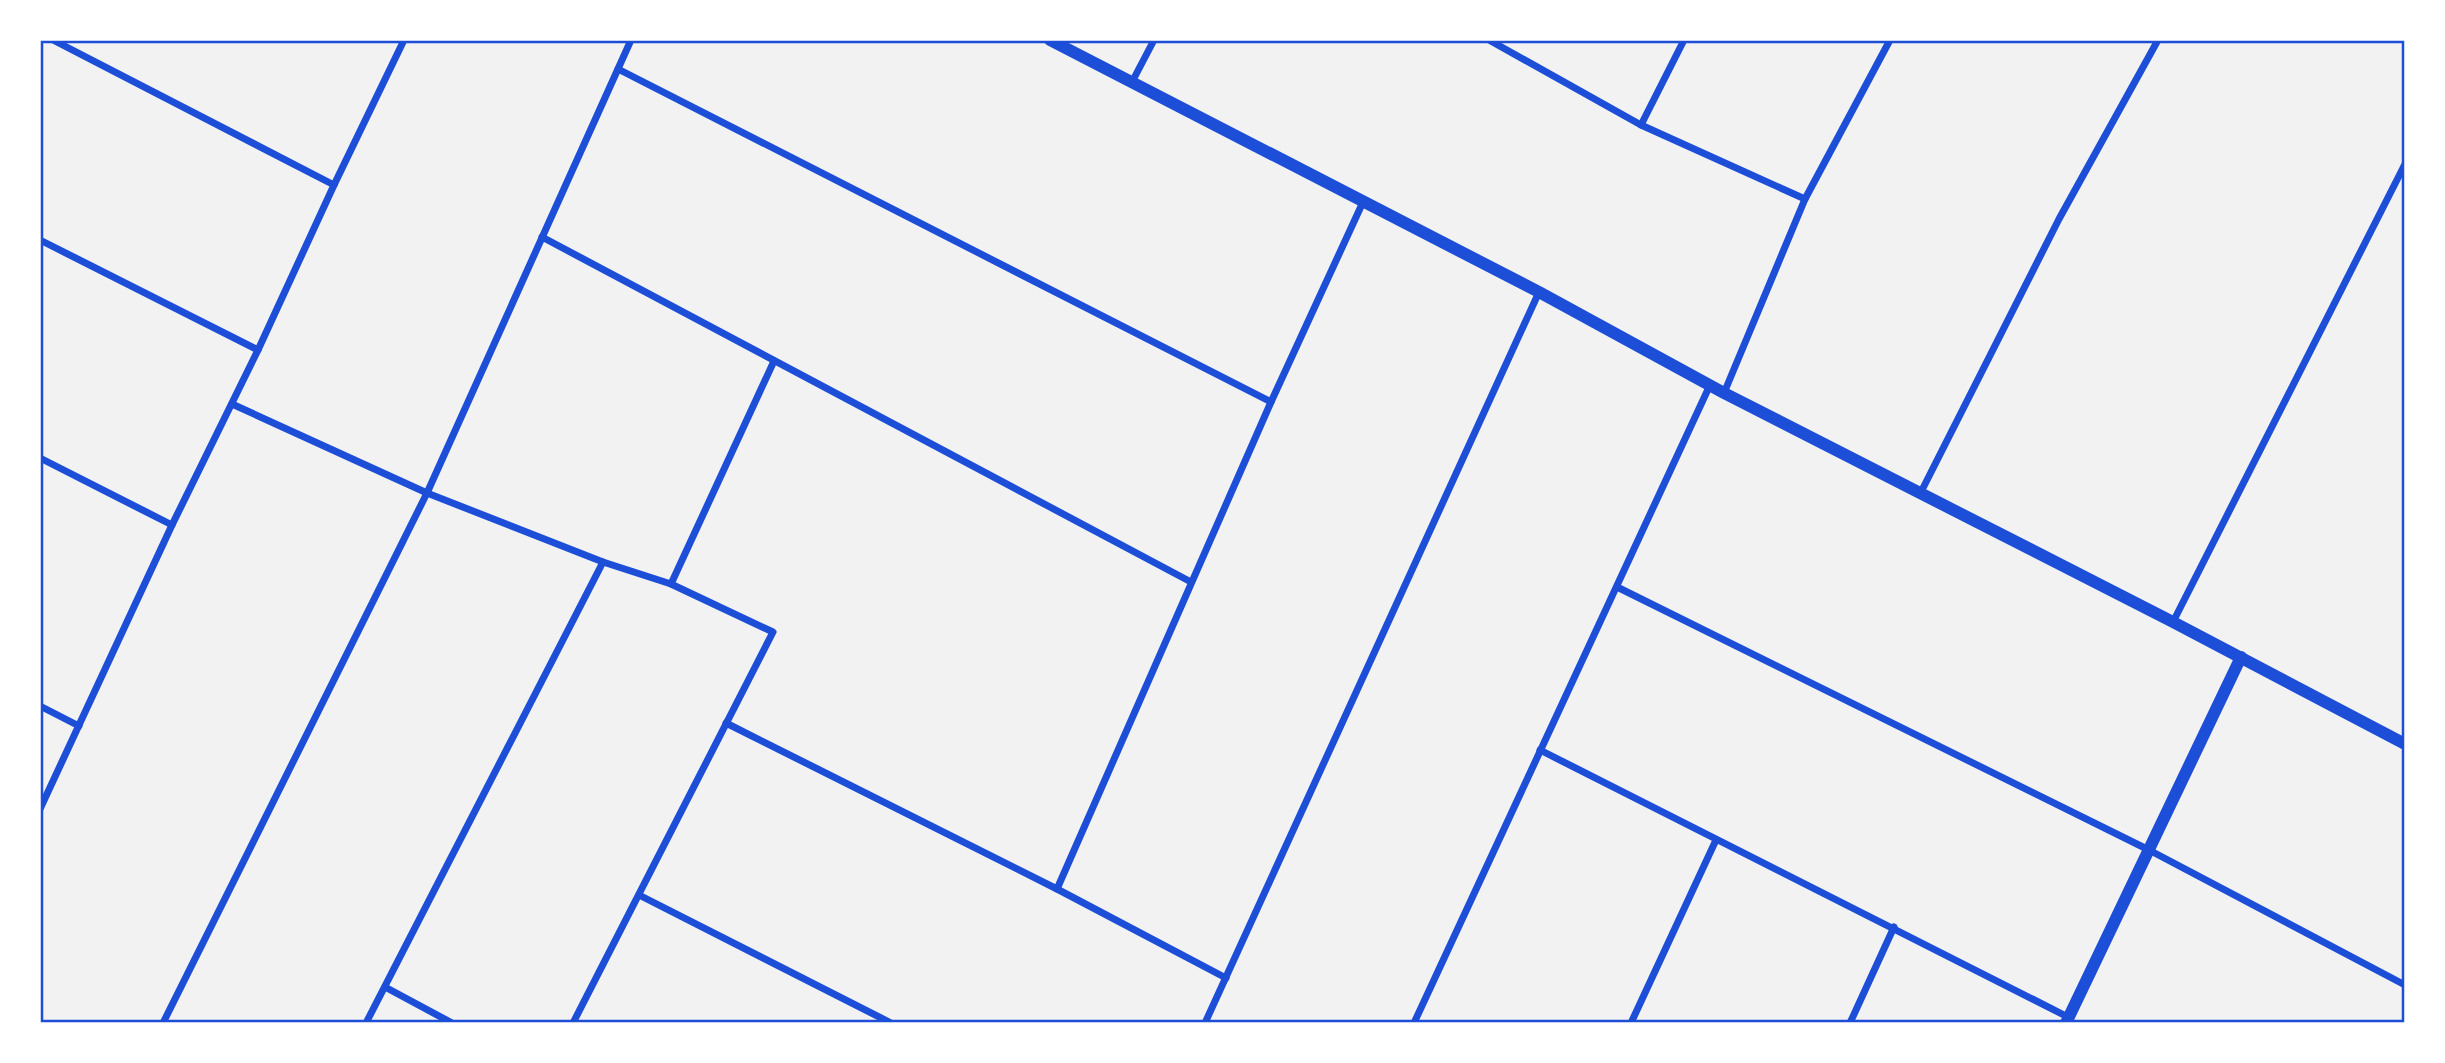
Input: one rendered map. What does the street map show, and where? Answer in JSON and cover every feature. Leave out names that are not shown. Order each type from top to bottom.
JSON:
[{"type":"street","points":[[53,40],[334,185]]},
{"type":"street","points":[[40,809],[404,40]]},
{"type":"street","points":[[163,1023],[427,493],[631,40]]},
{"type":"street","points":[[1051,40],[1539,292],[1919,495],[2173,622],[2405,744]]},
{"type":"street","points":[[1132,82],[1154,40]]},
{"type":"street","points":[[1489,40],[1641,125],[1805,199]]},
{"type":"street","points":[[1641,125],[1684,40]]},
{"type":"street","points":[[1724,393],[1805,199],[1890,40]]},
{"type":"street","points":[[1919,495],[2059,219],[2158,40]]},
{"type":"street","points":[[618,69],[1270,402]]},
{"type":"street","points":[[2173,622],[2405,164]]},
{"type":"street","points":[[1056,889],[1270,402],[1363,202]]},
{"type":"street","points":[[542,237],[1191,582]]},
{"type":"street","points":[[40,240],[258,350]]},
{"type":"street","points":[[1205,1023],[1539,292]]},
{"type":"street","points":[[671,584],[774,361]]},
{"type":"street","points":[[1414,1023],[1710,384]]},
{"type":"street","points":[[232,404],[427,493],[603,562],[671,584],[773,632],[573,1023]]},
{"type":"street","points":[[40,458],[172,526]]},
{"type":"street","points":[[366,1023],[603,562]]},
{"type":"street","points":[[1617,587],[2148,850],[2405,985]]},
{"type":"street","points":[[1541,750],[1894,928],[2067,1020],[2241,657]]},
{"type":"street","points":[[40,706],[79,726]]},
{"type":"street","points":[[726,723],[1226,978]]},
{"type":"street","points":[[1632,1023],[1716,840]]},
{"type":"street","points":[[639,895],[891,1023]]},
{"type":"street","points":[[1850,1023],[1894,928]]},
{"type":"street","points":[[384,988],[452,1023]]}]
